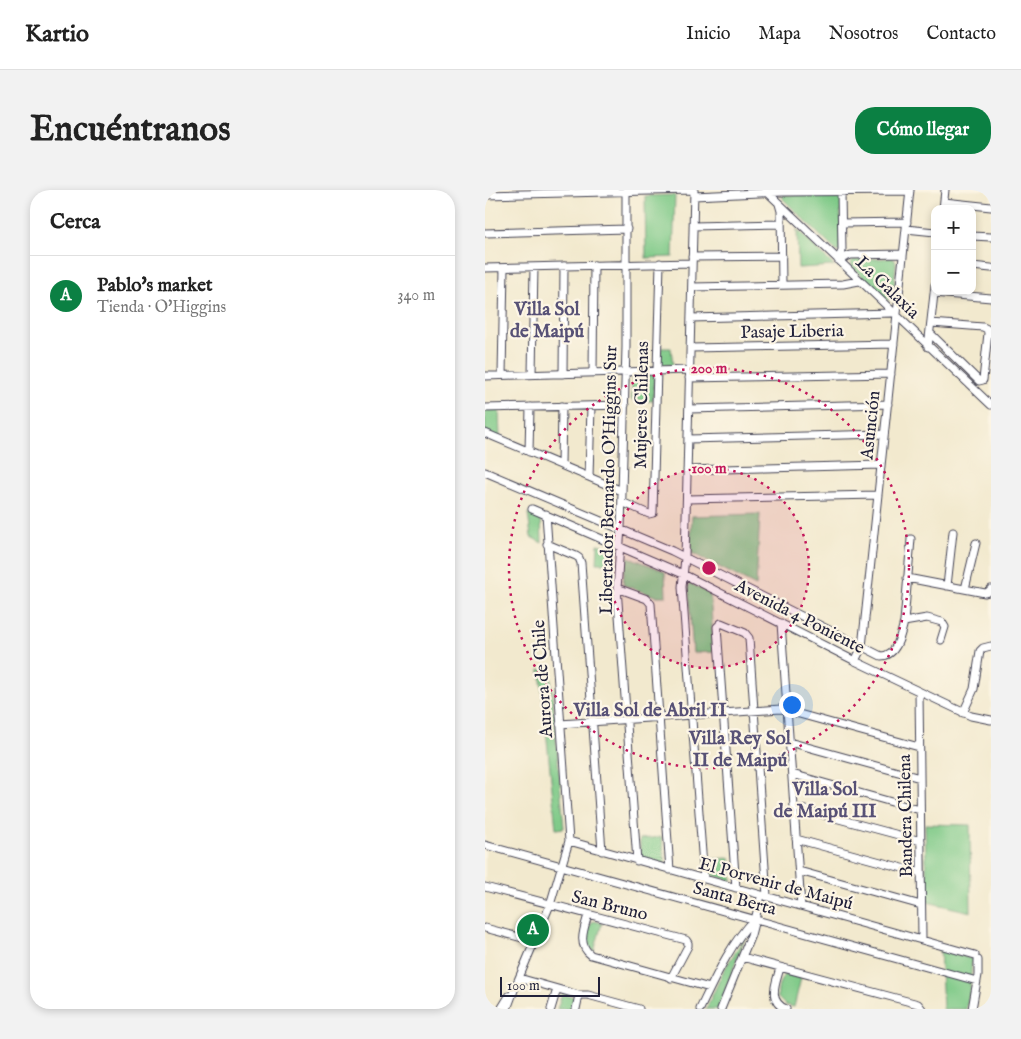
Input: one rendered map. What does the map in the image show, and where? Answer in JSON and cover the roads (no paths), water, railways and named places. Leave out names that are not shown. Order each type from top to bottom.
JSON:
[{"type":"street","points":[[485,195],[659,190],[767,192],[777,197],[841,192],[910,191]]},
{"type":"street","points":[[943,205],[945,190]]},
{"type":"street","name":"Libertador Bernardo O'Higgins Sur","points":[[626,191],[625,405],[620,561],[617,588],[637,861]]},
{"type":"street","name":"Asunción","points":[[855,661],[862,647],[894,344],[894,315],[910,191]]},
{"type":"street","points":[[693,192],[687,499],[682,587],[703,879]]},
{"type":"street","points":[[838,260],[842,251],[841,192]]},
{"type":"street","points":[[777,197],[781,224],[782,285]]},
{"type":"street","name":"La Galaxia","points":[[777,197],[859,281],[991,405]]},
{"type":"street","points":[[976,206],[991,207]]},
{"type":"street","points":[[841,223],[906,225],[931,231]]},
{"type":"street","points":[[693,226],[781,224]]},
{"type":"street","points":[[485,233],[627,229]]},
{"type":"street","points":[[976,236],[991,238]]},
{"type":"street","points":[[838,260],[851,256],[903,254]]},
{"type":"street","points":[[485,268],[660,264],[692,260],[781,256]]},
{"type":"street","name":"Mujeres Chilenas","points":[[622,502],[649,514],[653,513],[660,264]]},
{"type":"street","points":[[593,373],[594,265]]},
{"type":"street","points":[[563,374],[564,266]]},
{"type":"street","points":[[976,266],[991,268]]},
{"type":"street","points":[[532,374],[534,267]]},
{"type":"street","points":[[502,375],[504,268]]},
{"type":"street","points":[[692,287],[843,284],[859,281]]},
{"type":"street","points":[[928,347],[933,295]]},
{"type":"street","points":[[972,295],[991,298]]},
{"type":"street","points":[[691,318],[894,315]]},
{"type":"street","points":[[930,333],[979,381],[983,380],[987,329],[931,322]]},
{"type":"street","name":"Pasaje Liberia","points":[[690,348],[894,344]]},
{"type":"street","points":[[485,376],[657,371],[689,374],[891,374]]},
{"type":"street","points":[[689,409],[888,404]]},
{"type":"street","points":[[485,408],[625,405]]},
{"type":"street","points":[[561,465],[562,406]]},
{"type":"street","points":[[589,477],[591,406]]},
{"type":"street","points":[[529,452],[531,407]]},
{"type":"street","points":[[485,433],[622,491]]},
{"type":"street","points":[[688,439],[884,434]]},
{"type":"street","points":[[687,470],[881,465]]},
{"type":"street","name":"Avenida 4 Poniente","points":[[485,472],[685,558],[879,656],[886,656],[892,652],[900,638],[904,622]]},
{"type":"street","points":[[687,499],[878,496]]},
{"type":"street","name":"Avenida 4 Poniente","points":[[532,509],[683,574],[963,713],[991,720]]},
{"type":"street","name":"Aurora de Chile","points":[[545,514],[569,841]]},
{"type":"street","points":[[947,586],[953,532]]},
{"type":"street","points":[[911,539],[904,622],[927,618],[942,622],[945,627],[941,640]]},
{"type":"street","points":[[965,589],[976,543]]},
{"type":"street","points":[[547,544],[578,557],[581,563],[603,851]]},
{"type":"street","points":[[907,578],[985,593],[991,588]]},
{"type":"street","points":[[617,588],[647,599],[651,604],[670,870]]},
{"type":"street","points":[[736,888],[725,712],[717,627],[722,623],[745,633],[748,637],[767,896]]},
{"type":"street","points":[[781,623],[801,906]]},
{"type":"street","points":[[963,713],[974,689],[981,650],[984,647],[991,646]]},
{"type":"street","name":"Bandera Chilena","points":[[919,692],[922,939]]},
{"type":"street","points":[[560,724],[754,710],[787,710],[919,746]]},
{"type":"street","points":[[789,742],[920,778]]},
{"type":"street","points":[[791,774],[920,810]]},
{"type":"street","points":[[794,807],[921,842]]},
{"type":"street","points":[[796,839],[921,873]]},
{"type":"street","points":[[507,1009],[550,905],[569,841]]},
{"type":"street","name":"El Porvenir de Maipú","points":[[569,841],[922,939],[977,957],[977,981]]},
{"type":"street","name":"Santa Berta","points":[[485,844],[977,981]]},
{"type":"street","points":[[799,871],[921,905]]},
{"type":"street","name":"San Bruno","points":[[485,887],[687,941],[688,946],[671,978]]},
{"type":"street","points":[[721,1009],[751,935],[760,900]]},
{"type":"street","points":[[588,915],[582,941],[589,954],[594,957],[710,988]]},
{"type":"street","points":[[701,1009],[710,988],[733,948],[755,919]]},
{"type":"street","points":[[485,928],[534,941]]},
{"type":"street","points":[[742,957],[917,1004],[922,1009]]},
{"type":"street","points":[[780,968],[774,987],[774,996],[778,1004],[786,1009]]},
{"type":"street","points":[[517,981],[579,995],[588,995],[615,1006],[639,1009]]},
{"type":"street","points":[[501,1009],[517,981]]},
{"type":"street","points":[[972,1009],[977,981]]},
{"type":"street","points":[[551,1009],[557,989]]},
{"type":"street","points":[[575,1009],[579,995]]},
{"type":"place","name":"Pablo's market","points":[[533,930]]},
{"type":"district","name":"Villa Sol de Maipú","points":[[547,319]]},
{"type":"district","name":"Villa Sol de Abril II","points":[[650,709]]},
{"type":"district","name":"Villa Rey Sol II de Maipú","points":[[740,748]]},
{"type":"district","name":"Villa Sol de Maipú III","points":[[825,799]]}]
